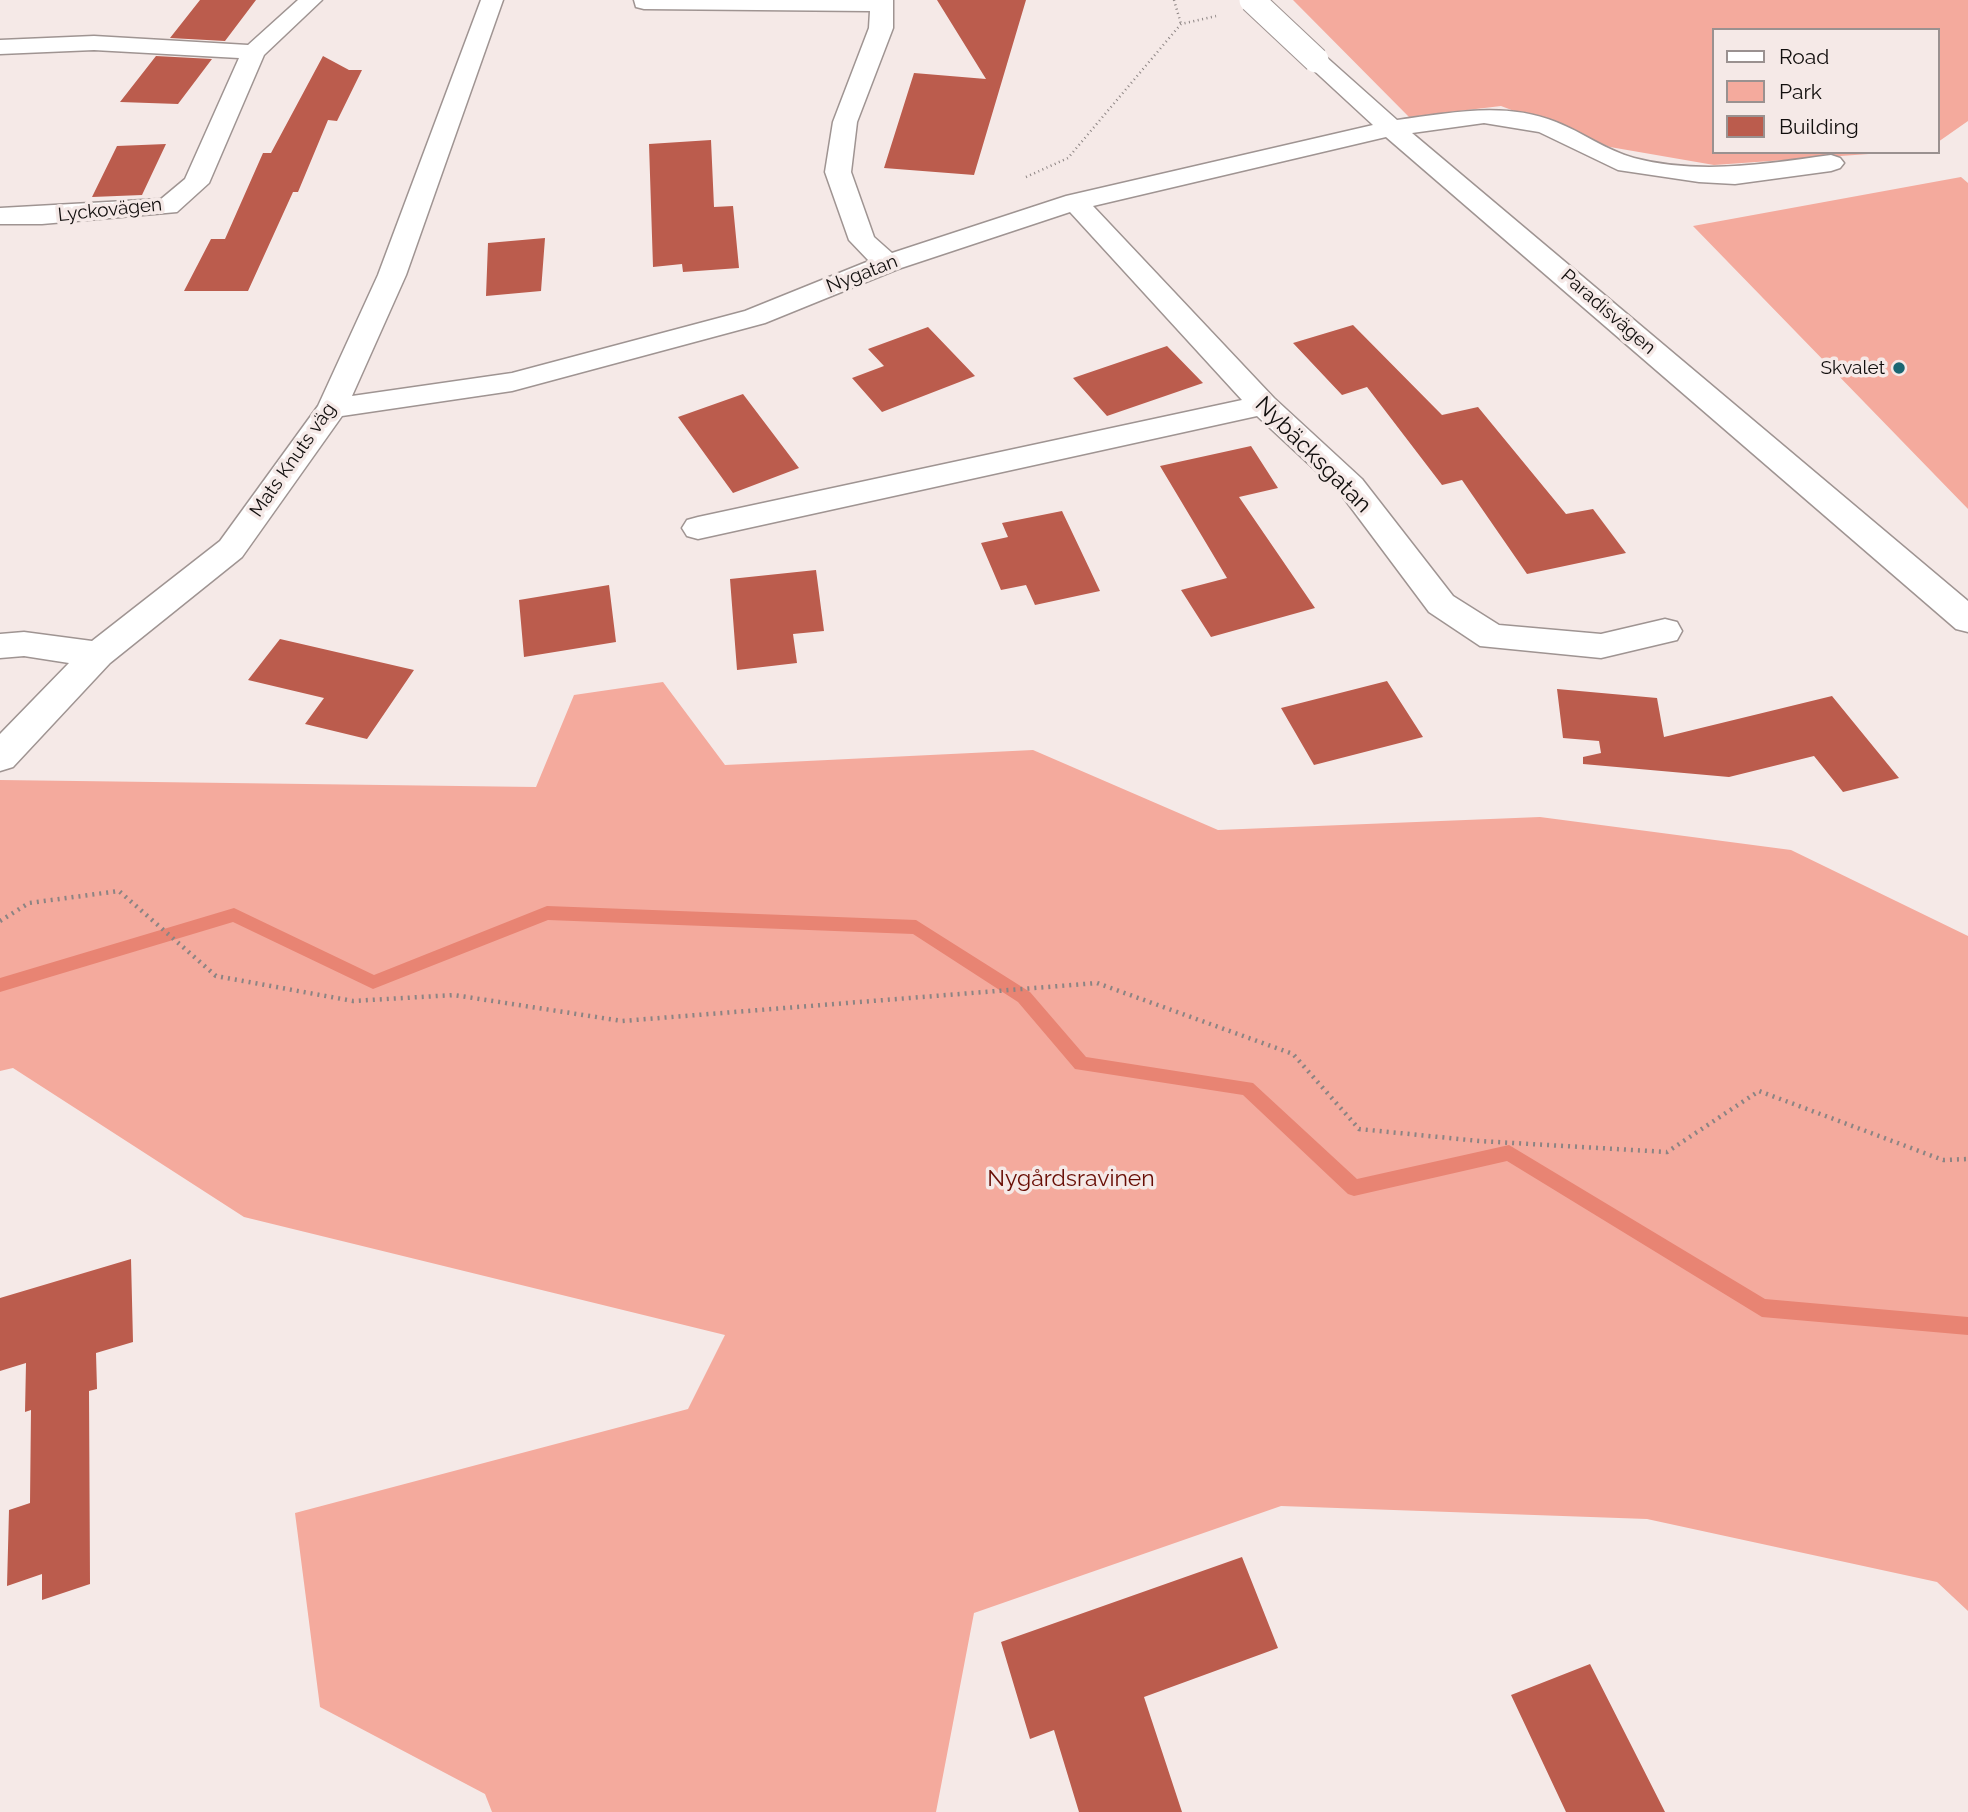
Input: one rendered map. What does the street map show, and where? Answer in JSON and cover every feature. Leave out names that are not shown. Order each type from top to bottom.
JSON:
[{"type":"street","name":"Lyckovägen","points":[[0,216],[42,216],[169,206],[196,183],[254,52],[311,0]]},
{"type":"street","name":"Mats Knuts väg","points":[[0,757],[97,654],[231,548],[332,408],[392,275],[492,0]]},
{"type":"street","name":"Paradisvägen","points":[[1252,0],[1391,128],[1968,620]]},
{"type":"street","points":[[644,2],[882,2],[881,28],[845,122],[838,172],[862,240],[888,263]]},
{"type":"street","points":[[0,47],[94,43],[254,52]]},
{"type":"street","name":"Nygatan","points":[[332,408],[512,382],[755,317],[888,263],[1075,202],[1391,128],[1484,116],[1545,126],[1627,165],[1699,174],[1734,176],[1831,163]]},
{"type":"street","name":"Nybäcksgatan","points":[[1075,202],[1263,405],[1351,486],[1441,604],[1492,637],[1601,646],[1665,631]]},
{"type":"street","points":[[698,528],[1263,405]]},
{"type":"street","points":[[0,646],[24,643],[97,654]]},
{"type":"path","points":[[1174,0],[1181,24]]},
{"type":"path","points":[[0,921],[29,903],[119,891],[216,976],[353,1001],[454,995],[622,1021],[1097,984],[1293,1054],[1359,1129],[1479,1141],[1667,1152],[1759,1091],[1943,1160],[1968,1160]]},
{"type":"green space","points":[[1293,0],[1968,0],[1968,121],[1940,141],[1940,28],[1713,28],[1713,154],[1869,154],[1714,165],[1610,147],[1501,106],[1409,117]]},
{"type":"green space","name":"Skvalet","points":[[1961,177],[1968,183],[1968,509],[1693,226]]},
{"type":"green space","name":"Nygårdsravinen","points":[[663,682],[725,765],[1033,750],[1218,830],[1540,817],[1791,850],[1968,936],[1968,1611],[1937,1582],[1647,1519],[1281,1506],[974,1613],[936,1812],[492,1812],[485,1794],[320,1707],[295,1513],[688,1409],[725,1335],[244,1217],[13,1068],[0,1071],[0,780],[536,787],[574,695]]},
{"type":"building","points":[[200,0],[256,0],[225,41],[170,38]]},
{"type":"building","points":[[937,0],[1026,0],[974,175],[884,168],[914,73],[986,79]]},
{"type":"building","points":[[156,56],[212,59],[178,104],[120,102]]},
{"type":"building","points":[[323,56],[349,70],[362,70],[337,121],[328,120],[298,192],[293,192],[248,291],[184,291],[211,239],[225,239],[263,153],[271,153]]},
{"type":"building","points":[[711,140],[714,207],[733,206],[739,268],[683,272],[682,264],[653,267],[649,144]]},
{"type":"building","points":[[166,144],[142,195],[92,197],[117,146]]},
{"type":"building","points":[[545,238],[541,291],[486,296],[488,243]]},
{"type":"building","points":[[1353,325],[1442,415],[1478,407],[1566,514],[1593,509],[1626,553],[1527,574],[1462,480],[1442,485],[1367,387],[1342,395],[1293,343]]},
{"type":"building","points":[[928,327],[975,376],[882,412],[852,378],[884,366],[868,349]]},
{"type":"building","points":[[1167,346],[1203,383],[1107,416],[1073,378]]},
{"type":"building","points":[[743,394],[799,468],[733,493],[678,417]]},
{"type":"building","points":[[1251,446],[1278,488],[1239,497],[1315,608],[1211,637],[1181,590],[1227,578],[1160,466]]},
{"type":"building","points":[[1062,511],[1100,591],[1035,605],[1026,585],[1001,590],[981,543],[1008,537],[1002,523]]},
{"type":"building","points":[[816,570],[824,631],[793,634],[797,663],[737,670],[730,579]]},
{"type":"building","points":[[609,585],[616,642],[524,657],[519,600]]},
{"type":"building","points":[[280,639],[414,670],[367,739],[305,724],[324,698],[248,680]]},
{"type":"building","points":[[1387,681],[1423,737],[1314,765],[1281,708]]},
{"type":"building","points":[[1557,689],[1657,698],[1664,737],[1832,696],[1899,778],[1843,792],[1814,756],[1729,777],[1583,764],[1583,757],[1601,753],[1599,741],[1563,738]]},
{"type":"building","points":[[131,1259],[133,1342],[96,1353],[97,1389],[89,1391],[90,1584],[42,1600],[42,1574],[7,1586],[9,1510],[30,1503],[31,1410],[25,1412],[26,1363],[0,1371],[0,1298]]},
{"type":"building","points":[[1242,1557],[1278,1648],[1144,1697],[1182,1812],[1079,1812],[1054,1730],[1030,1739],[1001,1642]]},
{"type":"building","points":[[1590,1664],[1665,1812],[1566,1812],[1511,1695]]},
{"type":"waterway","points":[[0,985],[234,915],[373,982],[547,913],[916,927],[1024,997],[1081,1064],[1247,1088],[1354,1188],[1509,1153],[1762,1308],[1968,1326]]},
{"type":"place","name":"Skvalet","points":[[1899,368]]}]
